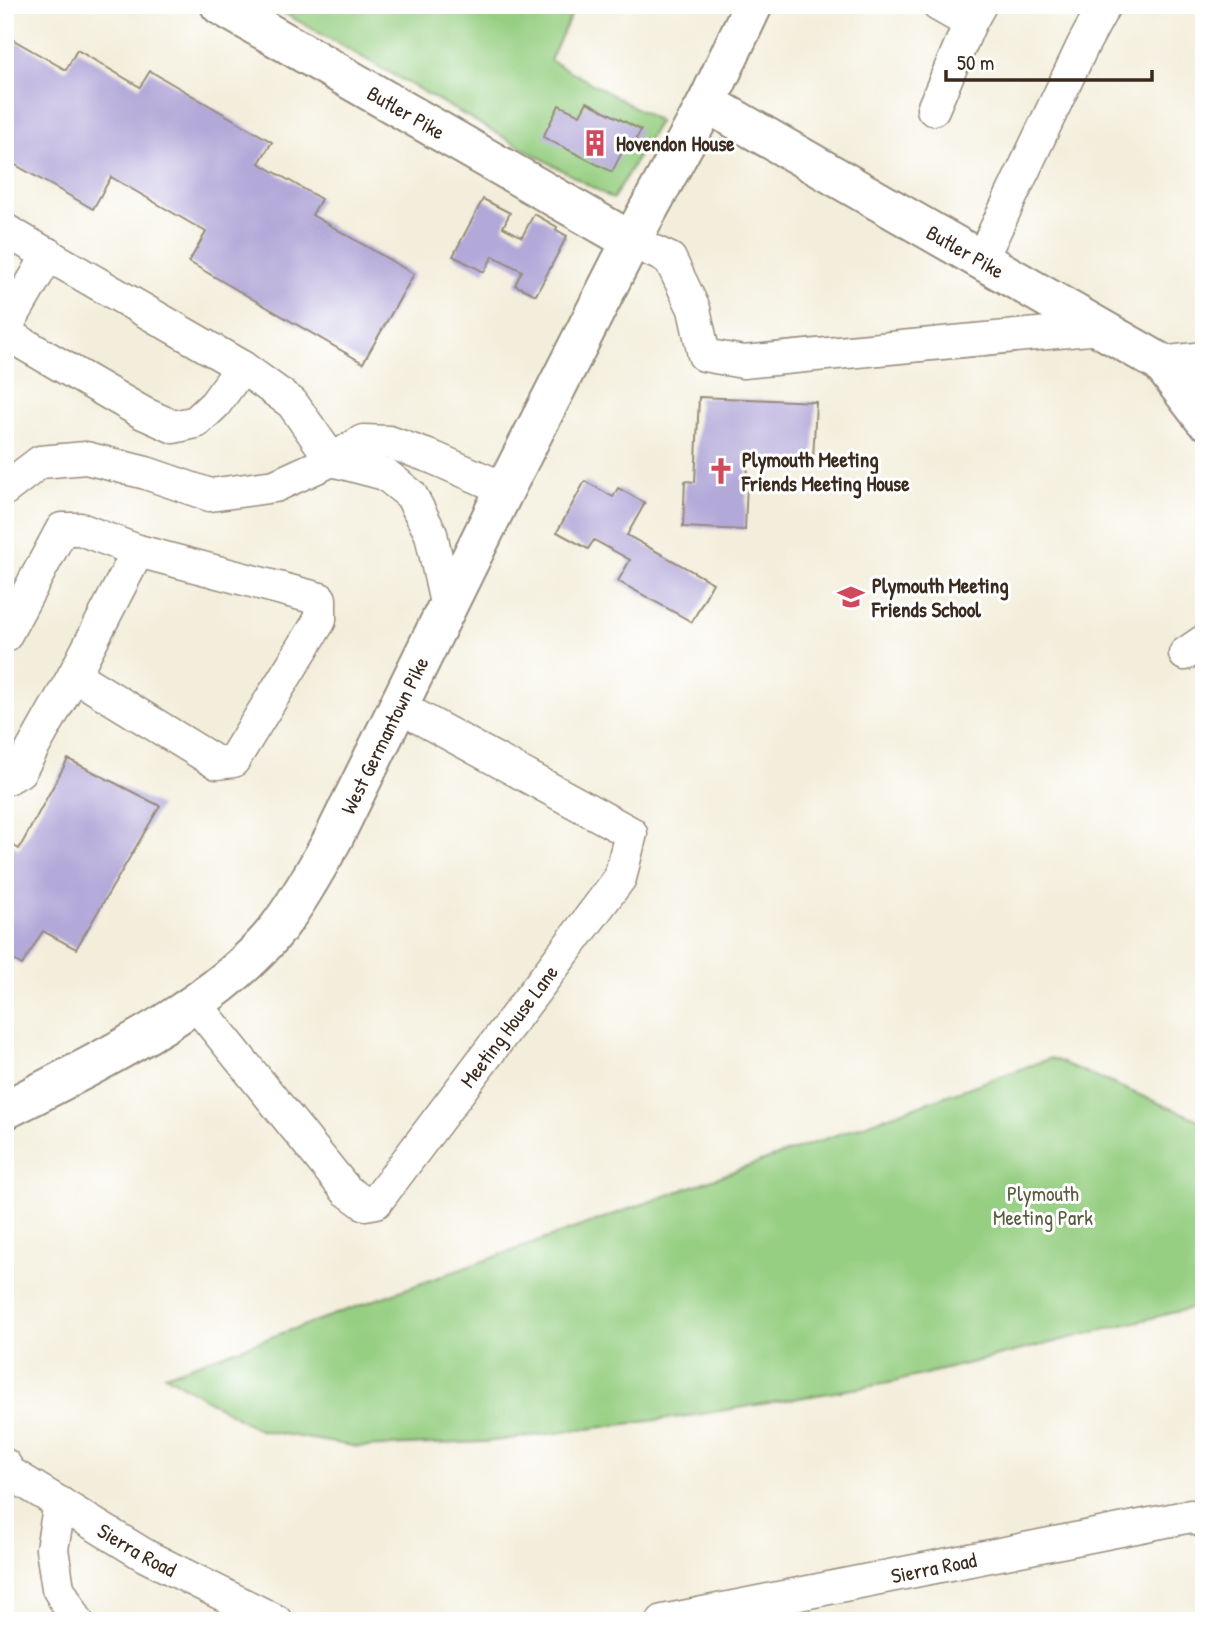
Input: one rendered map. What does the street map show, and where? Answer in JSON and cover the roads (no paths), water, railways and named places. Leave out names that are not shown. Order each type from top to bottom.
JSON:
[{"type":"main road","name":"Butler Pike","points":[[219,5],[631,241]]},
{"type":"main road","name":"West Germantown Pike","points":[[5,1110],[92,1066],[194,1002],[237,970],[284,919],[313,876],[334,837],[505,489],[631,241],[707,103],[753,5]]},
{"type":"main road","name":"Butler Pike","points":[[707,103],[1161,363],[1204,419]]},
{"type":"street","points":[[933,109],[975,14],[938,5]]},
{"type":"street","points":[[981,260],[1104,6]]},
{"type":"street","points":[[5,230],[242,367],[292,403],[332,460],[384,474],[411,495],[430,534],[447,608]]},
{"type":"street","points":[[631,241],[670,259],[694,309],[704,355],[743,362],[1100,328]]},
{"type":"street","points":[[49,254],[5,331],[143,413],[174,427],[196,422],[215,404],[242,367]]},
{"type":"street","points":[[1161,363],[1204,358]]},
{"type":"street","points":[[5,489],[40,462],[86,458],[146,473],[210,495],[275,486],[332,460],[363,441],[388,442],[434,458],[505,489]]},
{"type":"street","points":[[5,636],[62,529],[80,529],[138,551],[320,599],[320,620],[233,761],[217,763],[74,675]]},
{"type":"street","points":[[5,777],[20,771],[74,675],[138,551]]},
{"type":"street","name":"Meeting House Lane","points":[[194,1002],[346,1190],[365,1204],[376,1202],[620,878],[631,833],[398,706]]},
{"type":"street","name":"Sierra Road","points":[[5,1465],[10,1473],[146,1556],[276,1621]]},
{"type":"street","points":[[60,1503],[52,1549],[58,1588],[77,1621]]},
{"type":"street","name":"Sierra Road","points":[[673,1620],[1191,1516],[1204,1522]]},
{"type":"place","name":"Hovendon House","points":[[595,143]]},
{"type":"place","name":"Plymouth Meeting Friends Meeting House","points":[[721,471]]},
{"type":"place","name":"Plymouth Meeting Friends School","points":[[851,597]]},
{"type":"park label","name":"Plymouth Meeting Park","points":[[1043,1205]]}]
